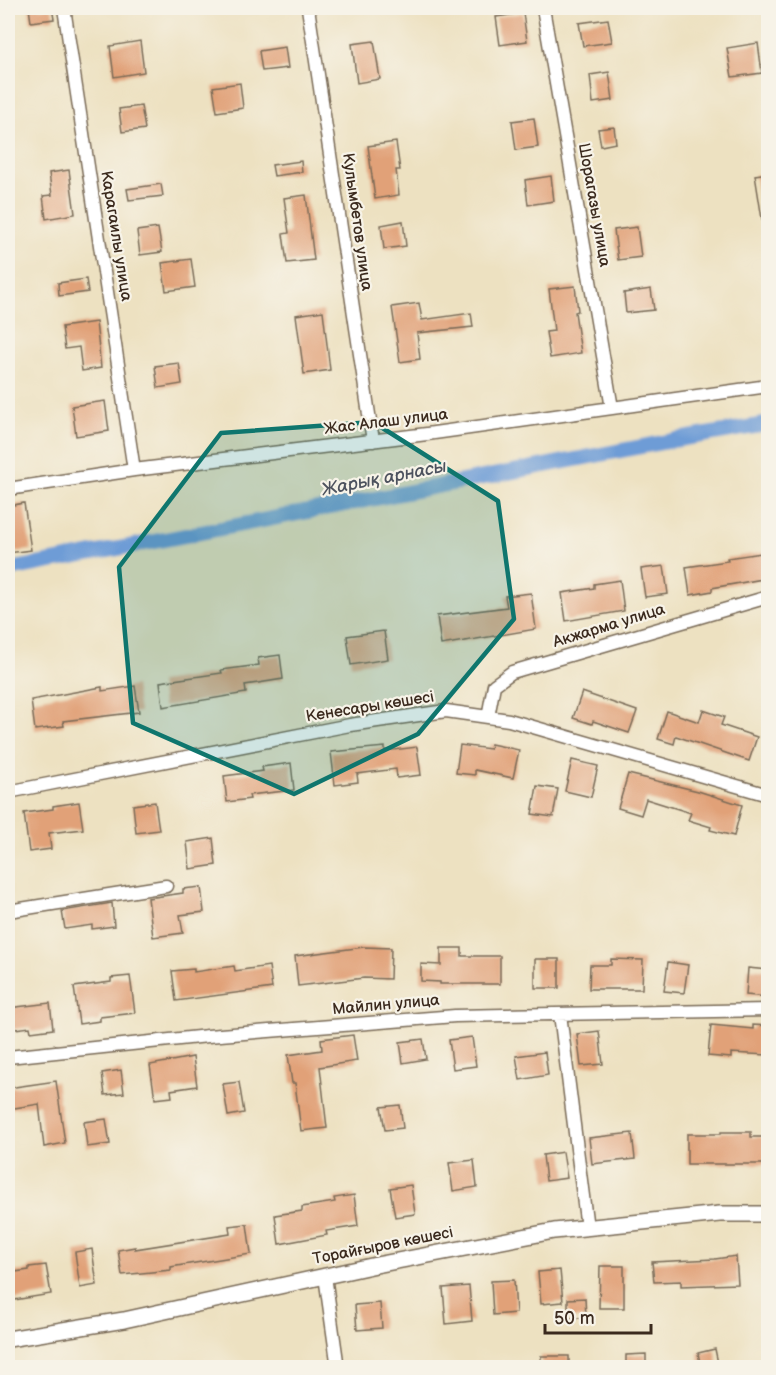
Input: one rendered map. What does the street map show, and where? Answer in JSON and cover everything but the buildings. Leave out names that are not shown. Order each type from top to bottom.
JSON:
[{"type":"street","name":"Карагаилы улица","points":[[64,8],[134,470]]},
{"type":"street","name":"Кулымбетов улица","points":[[308,8],[373,441]]},
{"type":"street","name":"Шорагазы улица","points":[[543,8],[612,408]]},
{"type":"street","name":"Жас Алаш улица","points":[[8,489],[134,470],[373,441],[768,386]]},
{"type":"street","name":"Акжарма улица","points":[[488,717],[494,685],[512,672],[768,597]]},
{"type":"street","name":"Кенесары көшесі","points":[[8,792],[350,725],[446,711],[508,720],[768,795]]},
{"type":"street","points":[[8,911],[166,886]]},
{"type":"street","name":"Майлин улица","points":[[8,1057],[208,1036],[443,1017],[768,1010]]},
{"type":"street","points":[[560,1014],[586,1228]]},
{"type":"street","name":"Торайғыров көшесі","points":[[8,1339],[124,1320],[325,1276],[554,1231],[720,1215],[768,1214]]},
{"type":"street","points":[[325,1276],[338,1368]]},
{"type":"highlighted area","points":[[373,422],[498,501],[514,619],[418,734],[294,794],[133,723],[119,567],[221,433]]},
{"type":"waterway","name":"Жарық арнасы","points":[[8,570],[675,440],[768,424]]}]
